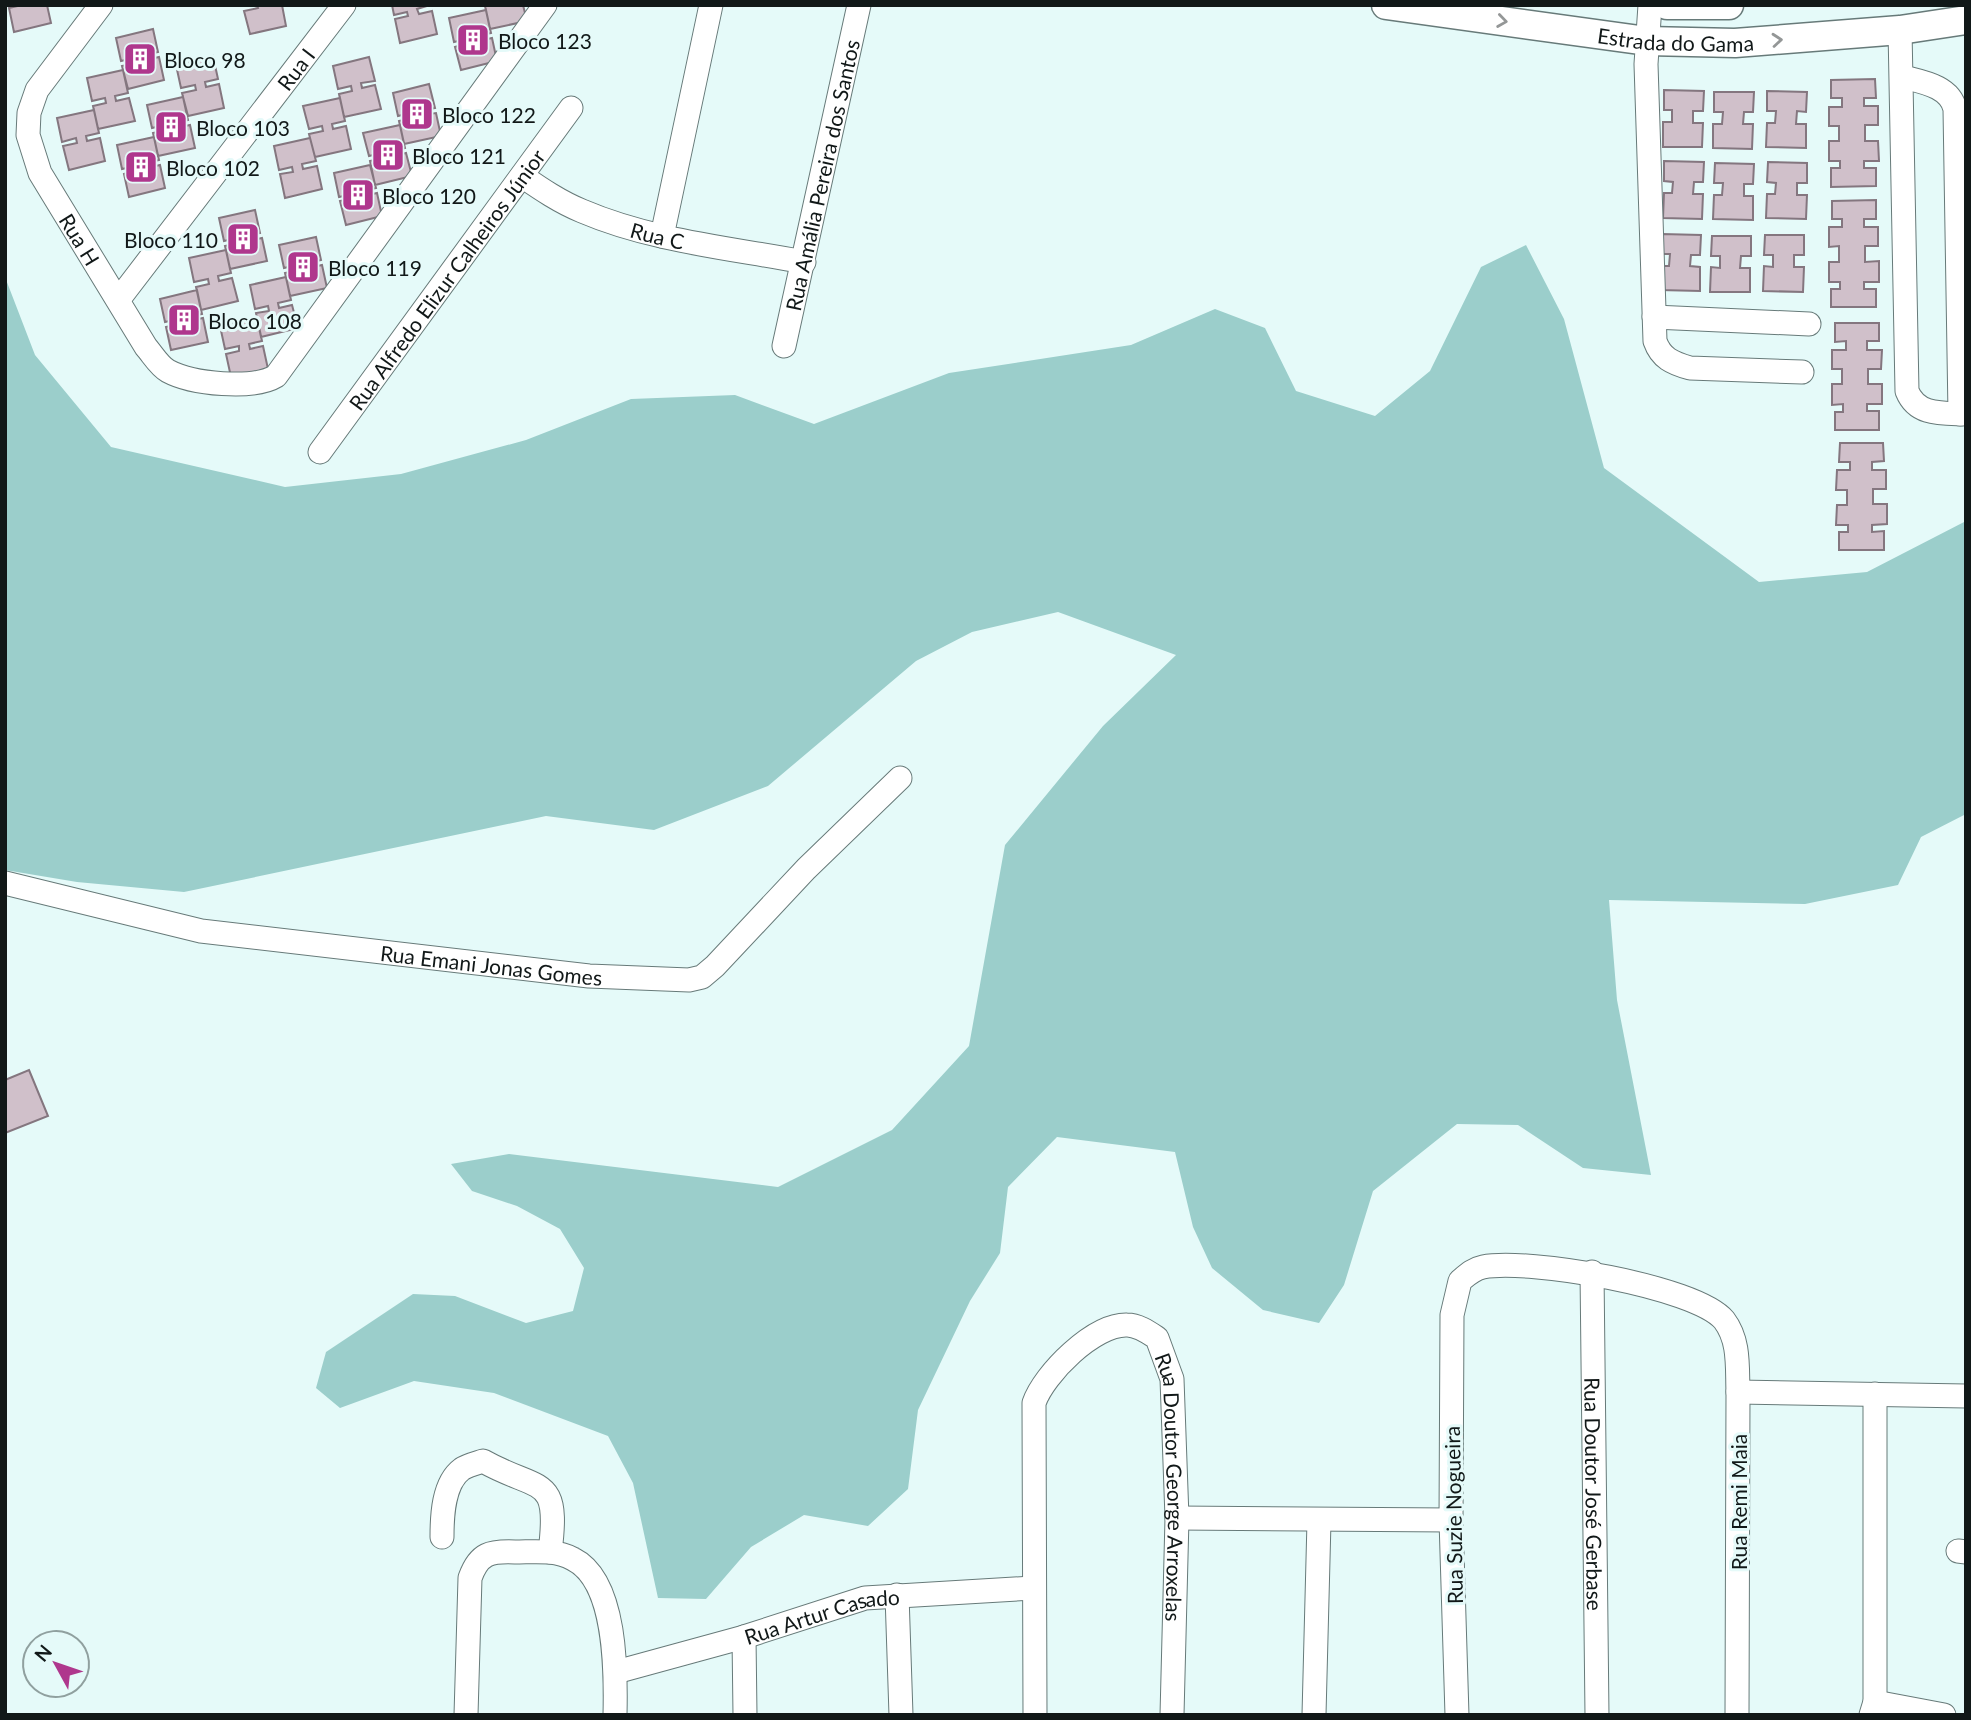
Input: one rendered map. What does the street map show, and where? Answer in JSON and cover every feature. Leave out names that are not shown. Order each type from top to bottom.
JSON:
[{"type":"street","name":"Rua H","points":[[101,5],[37,90],[29,113],[27,135],[40,173],[146,347],[169,372],[200,380],[250,384],[262,383],[276,376],[545,5]]},
{"type":"street","name":"Rua I","points":[[119,299],[344,5]]},
{"type":"street","points":[[662,236],[711,5]]},
{"type":"street","name":"Rua Amália Pereira dos Santos","points":[[784,346],[859,5]]},
{"type":"street","points":[[1646,53],[1650,5]]},
{"type":"street","name":"Estrada do Gama","points":[[1667,5],[1729,5]]},
{"type":"street","name":"Estrada do Gama","points":[[1395,10],[1646,53],[1735,43],[1900,36],[1966,20]]},
{"type":"street","points":[[1900,36],[1903,77],[1907,391],[1911,401],[1926,411],[1963,414],[1955,109],[1949,96],[1939,89],[1903,77]]},
{"type":"street","name":"Estrada do Gama","points":[[1646,53],[1654,317],[1658,350],[1674,363],[1690,368],[1802,372]]},
{"type":"street","name":"Rua Alfredo Elizur Calheiros Júnior","points":[[320,452],[571,108]]},
{"type":"street","name":"Rua C","points":[[522,176],[581,211],[662,236],[804,262]]},
{"type":"street","points":[[1654,317],[1809,324]]},
{"type":"street","name":"Rua Emani Jonas Gomes","points":[[5,883],[201,931],[589,976],[689,980],[702,976],[715,966],[806,869],[900,778]]},
{"type":"street","name":"Rua Suzie Nogueira","points":[[1457,1715],[1451,1520],[1452,1315],[1460,1281],[1479,1267],[1502,1264],[1592,1272],[1702,1303]]},
{"type":"street","name":"Rua Doutor José Gerbase","points":[[1592,1272],[1597,1715]]},
{"type":"street","name":"Rua Remi Maia","points":[[1702,1303],[1724,1321],[1734,1339],[1738,1392],[1737,1715]]},
{"type":"street","name":"Rua Doutor George Arroxelas","points":[[1033,1588],[1034,1403],[1040,1388],[1053,1370],[1112,1327],[1128,1324],[1157,1338],[1172,1379],[1177,1518],[1171,1715]]},
{"type":"street","points":[[1738,1392],[1966,1396]]},
{"type":"street","points":[[1875,1394],[1873,1709],[1944,1715]]},
{"type":"street","points":[[442,1537],[442,1511],[449,1488],[461,1469],[484,1461],[545,1490],[554,1507],[550,1552]]},
{"type":"street","points":[[1177,1518],[1451,1520]]},
{"type":"street","points":[[1314,1715],[1319,1521]]},
{"type":"street","points":[[466,1715],[470,1578],[480,1558],[489,1551],[550,1552],[575,1559],[588,1570],[601,1592],[608,1615],[616,1672],[615,1715]]},
{"type":"street","points":[[1033,1588],[1035,1715]]},
{"type":"street","name":"Rua Artur Casado","points":[[616,1672],[744,1637],[833,1606],[865,1598],[1033,1588]]},
{"type":"street","points":[[897,1595],[901,1715]]},
{"type":"street","points":[[744,1637],[745,1715]]},
{"type":"shaded area","points":[[1526,245],[1564,319],[1604,468],[1759,582],[1867,572],[1966,521],[1966,814],[1921,837],[1898,885],[1805,904],[1609,900],[1617,1000],[1651,1175],[1583,1168],[1518,1125],[1457,1124],[1373,1191],[1344,1285],[1319,1323],[1263,1310],[1212,1268],[1193,1227],[1175,1152],[1057,1137],[1008,1187],[1000,1253],[970,1301],[918,1410],[908,1489],[868,1526],[804,1515],[751,1547],[706,1599],[658,1598],[633,1483],[608,1436],[494,1393],[414,1381],[340,1408],[316,1388],[326,1352],[413,1294],[455,1296],[526,1323],[573,1311],[584,1268],[560,1229],[517,1206],[472,1191],[451,1164],[509,1154],[778,1187],[892,1130],[969,1046],[1005,845],[1103,726],[1176,655],[1058,612],[972,632],[916,661],[768,786],[654,830],[546,816],[184,892],[77,882],[5,870],[5,277],[35,355],[111,447],[285,487],[401,474],[526,440],[631,399],[735,395],[814,424],[949,373],[1131,345],[1215,309],[1265,328],[1296,391],[1375,416],[1430,371],[1481,267]]},
{"type":"building","points":[[47,5],[51,23],[14,32],[9,8]]},
{"type":"building","points":[[257,5],[282,5],[286,26],[250,34],[244,11],[258,8]]},
{"type":"building","points":[[392,5],[430,5],[417,9],[419,14],[432,11],[437,34],[400,43],[395,19],[408,16],[407,12],[394,15]]},
{"type":"building","points":[[523,5],[527,21],[490,29],[485,6]]},
{"type":"building","name":"Bloco 123","points":[[486,10],[491,33],[478,36],[479,41],[492,38],[497,61],[461,70],[455,47],[468,43],[467,39],[454,42],[449,18]]},
{"type":"building","name":"Bloco 98","points":[[153,29],[158,52],[145,55],[146,60],[159,57],[164,80],[128,89],[122,66],[136,63],[134,58],[121,61],[116,38]]},
{"type":"building","points":[[213,56],[218,79],[205,82],[206,87],[219,84],[224,108],[188,116],[182,93],[196,90],[195,85],[181,88],[176,65]]},
{"type":"building","points":[[369,57],[375,81],[361,83],[362,88],[375,85],[381,109],[344,117],[339,94],[352,91],[351,86],[338,89],[333,66]]},
{"type":"building","points":[[123,70],[128,93],[115,96],[116,101],[129,98],[135,121],[98,129],[93,106],[106,103],[105,98],[92,101],[87,78]]},
{"type":"building","points":[[1875,79],[1876,98],[1864,98],[1864,106],[1878,106],[1878,125],[1865,125],[1865,141],[1878,141],[1879,161],[1864,161],[1864,168],[1876,168],[1876,186],[1831,187],[1831,168],[1840,168],[1840,161],[1829,161],[1829,141],[1839,141],[1839,126],[1829,126],[1829,107],[1842,107],[1842,98],[1831,98],[1831,80]]},
{"type":"building","name":"Bloco 122","points":[[429,84],[435,108],[421,111],[422,115],[436,113],[441,136],[404,144],[399,121],[412,118],[411,113],[398,116],[393,93]]},
{"type":"building","points":[[1664,90],[1704,91],[1703,111],[1693,111],[1693,123],[1703,123],[1702,147],[1663,147],[1663,122],[1672,122],[1672,110],[1664,110]]},
{"type":"building","points":[[1767,91],[1807,92],[1806,112],[1797,111],[1796,124],[1806,124],[1806,148],[1766,147],[1767,123],[1775,123],[1776,111],[1767,111]]},
{"type":"building","points":[[1714,92],[1754,92],[1753,112],[1744,112],[1743,124],[1753,124],[1752,149],[1713,148],[1713,124],[1722,124],[1723,112],[1714,112]]},
{"type":"building","name":"Bloco 103","points":[[183,97],[188,120],[175,123],[176,128],[190,125],[195,148],[158,156],[153,133],[166,130],[165,125],[152,128],[147,105]]},
{"type":"building","points":[[340,98],[345,121],[332,124],[333,129],[346,126],[351,149],[315,157],[309,134],[323,131],[322,126],[309,129],[303,106]]},
{"type":"building","points":[[94,110],[99,133],[86,136],[87,141],[100,138],[105,161],[69,170],[63,146],[77,143],[76,138],[62,142],[57,118]]},
{"type":"building","name":"Bloco 121","points":[[400,125],[405,148],[392,151],[393,156],[406,153],[412,176],[375,185],[370,161],[383,158],[382,153],[369,156],[363,133]]},
{"type":"building","name":"Bloco 102","points":[[154,137],[159,160],[146,163],[147,168],[160,165],[165,188],[129,197],[124,174],[137,170],[136,166],[122,169],[117,145]]},
{"type":"building","points":[[310,138],[316,161],[302,164],[303,169],[317,166],[322,189],[285,198],[280,174],[293,172],[292,167],[279,170],[274,146]]},
{"type":"building","points":[[1664,161],[1704,162],[1703,182],[1694,182],[1693,194],[1703,194],[1702,219],[1663,218],[1664,193],[1672,193],[1673,182],[1664,181]]},
{"type":"building","points":[[1768,162],[1807,163],[1807,183],[1797,183],[1797,195],[1807,195],[1806,219],[1766,218],[1767,194],[1775,194],[1776,183],[1767,182]]},
{"type":"building","points":[[1715,163],[1754,164],[1753,184],[1744,184],[1744,196],[1753,196],[1753,220],[1713,219],[1714,195],[1722,195],[1723,183],[1714,183]]},
{"type":"building","name":"Bloco 120","points":[[370,165],[376,188],[363,191],[364,196],[377,193],[382,216],[346,225],[340,201],[354,198],[353,194],[339,197],[334,173]]},
{"type":"building","points":[[1876,200],[1876,219],[1864,219],[1864,227],[1878,227],[1878,246],[1865,246],[1865,262],[1879,261],[1879,282],[1864,282],[1864,289],[1876,289],[1876,307],[1831,307],[1831,289],[1840,289],[1840,282],[1829,282],[1829,262],[1839,262],[1839,246],[1829,247],[1829,227],[1842,227],[1842,219],[1832,219],[1832,201]]},
{"type":"building","name":"Bloco 110","points":[[255,210],[260,233],[247,236],[248,241],[262,238],[267,261],[230,269],[225,246],[238,243],[237,238],[224,241],[219,218]]},
{"type":"building","points":[[1662,234],[1701,235],[1700,255],[1691,255],[1690,266],[1700,267],[1700,291],[1660,290],[1661,266],[1669,266],[1670,254],[1661,254]]},
{"type":"building","points":[[1765,235],[1804,235],[1804,255],[1794,255],[1794,267],[1804,267],[1803,292],[1763,291],[1764,266],[1773,267],[1773,255],[1764,255]]},
{"type":"building","points":[[1712,236],[1751,236],[1751,256],[1741,256],[1740,268],[1750,268],[1750,292],[1710,292],[1711,267],[1720,268],[1720,256],[1711,256]]},
{"type":"building","name":"Bloco 119","points":[[316,237],[321,260],[308,263],[309,268],[322,265],[327,288],[290,296],[285,273],[299,270],[297,265],[284,268],[279,245]]},
{"type":"building","points":[[226,250],[231,273],[218,276],[219,281],[232,278],[238,301],[201,310],[196,287],[209,284],[208,279],[194,282],[189,258]]},
{"type":"building","points":[[286,277],[291,300],[278,303],[279,308],[292,305],[298,328],[261,337],[256,313],[269,311],[268,306],[255,309],[250,285]]},
{"type":"building","name":"Bloco 108","points":[[197,290],[202,314],[188,317],[189,321],[203,318],[208,342],[171,350],[166,327],[179,324],[178,319],[165,322],[160,299]]},
{"type":"building","points":[[257,317],[262,341],[249,344],[250,349],[263,346],[268,369],[231,377],[226,354],[239,351],[239,346],[225,349],[220,326]]},
{"type":"building","points":[[1835,323],[1879,323],[1879,341],[1867,341],[1867,350],[1882,350],[1881,369],[1868,369],[1868,384],[1882,384],[1882,404],[1867,404],[1867,411],[1879,411],[1879,430],[1835,430],[1835,412],[1843,412],[1843,404],[1832,405],[1832,384],[1842,384],[1842,369],[1832,369],[1832,350],[1846,350],[1846,341],[1835,342]]},
{"type":"building","points":[[1840,443],[1883,443],[1884,461],[1872,462],[1872,470],[1886,470],[1886,489],[1873,489],[1873,504],[1887,504],[1887,524],[1872,525],[1872,532],[1884,531],[1884,550],[1839,550],[1839,532],[1848,532],[1848,525],[1836,525],[1837,505],[1847,505],[1847,490],[1836,490],[1837,470],[1850,470],[1850,462],[1839,462]]},
{"type":"building","points":[[29,1070],[48,1116],[5,1133],[5,1080]]},
{"type":"place","name":"Bloco 123","points":[[473,40]]},
{"type":"place","name":"Bloco 98","points":[[140,59]]},
{"type":"place","name":"Bloco 122","points":[[417,114]]},
{"type":"place","name":"Bloco 103","points":[[171,127]]},
{"type":"place","name":"Bloco 121","points":[[388,155]]},
{"type":"place","name":"Bloco 102","points":[[141,167]]},
{"type":"place","name":"Bloco 120","points":[[358,195]]},
{"type":"place","name":"Bloco 110","points":[[243,239]]},
{"type":"place","name":"Bloco 119","points":[[303,267]]},
{"type":"place","name":"Bloco 108","points":[[184,320]]}]
